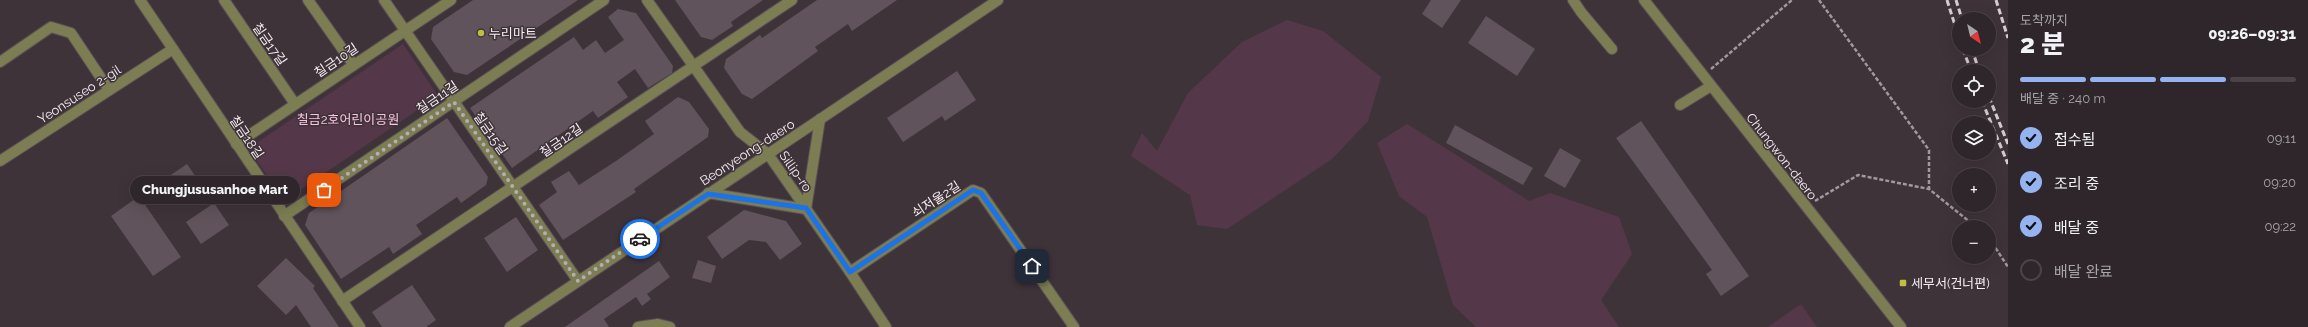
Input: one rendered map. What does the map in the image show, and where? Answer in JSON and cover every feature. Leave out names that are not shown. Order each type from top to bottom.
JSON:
[{"type":"street","name":"칠금18길","points":[[140,0],[360,327]]},
{"type":"street","name":"칠금17길","points":[[224,0],[295,104]]},
{"type":"street","points":[[308,0],[353,64]]},
{"type":"street","name":"칠금15길","points":[[384,0],[578,281]]},
{"type":"street","name":"칠금10길","points":[[236,144],[353,64],[451,0]]},
{"type":"street","name":"칠금11길","points":[[284,216],[604,0]]},
{"type":"street","name":"Sillip-ro","points":[[647,0],[740,132],[768,154],[850,272],[886,327]]},
{"type":"street","name":"칠금12길","points":[[342,301],[792,0]]},
{"type":"street","name":"Beonyeong-daero","points":[[510,327],[998,0]]},
{"type":"street","points":[[1574,0],[1580,12],[1612,49]]},
{"type":"street","name":"Chungwon-daero","points":[[1644,0],[1901,327]]},
{"type":"street","points":[[0,62],[51,27],[71,33],[109,90]]},
{"type":"street","name":"Yeonsuseo 2-gil","points":[[0,161],[173,49]]},
{"type":"street","points":[[1680,105],[1711,86]]},
{"type":"street","points":[[708,194],[806,208],[820,119]]},
{"type":"street","name":"쇠저울2길","points":[[850,272],[973,190],[981,193],[1074,327]]},
{"type":"street","points":[[638,327],[658,324],[670,327]]},
{"type":"path","points":[[1704,76],[1792,0]]},
{"type":"path","points":[[1819,0],[1929,150],[1929,189]]},
{"type":"path","points":[[1806,206],[1858,175],[1929,189],[1967,220]]},
{"type":"path","points":[[1996,249],[2008,267]]},
{"type":"green space","points":[[1287,20],[1323,31],[1381,77],[1368,121],[1332,159],[1227,229],[1197,225],[1190,195],[1131,156],[1142,133],[1157,151],[1188,93],[1242,42]]},
{"type":"green space","name":"칠금2호어린이공원","points":[[403,44],[438,96],[284,201],[254,156],[258,142]]},
{"type":"green space","points":[[1407,124],[1529,201],[1550,193],[1619,217],[1632,254],[1601,300],[1619,327],[1476,327],[1453,305],[1427,217],[1399,196],[1377,143]]},
{"type":"green space","points":[[1801,304],[1817,327],[1768,327]]},
{"type":"building","name":"누리마트","points":[[473,0],[578,0],[467,75],[454,72],[431,39],[433,27]]},
{"type":"building","points":[[675,0],[763,0],[731,22],[733,26],[712,40],[701,37]]},
{"type":"building","points":[[817,0],[897,0],[852,31],[848,24],[815,47],[818,51],[752,99],[742,94],[724,68],[726,59],[760,35],[762,38]]},
{"type":"building","points":[[1431,0],[1461,0],[1442,28],[1422,14]]},
{"type":"building","points":[[618,9],[636,13],[673,66],[672,73],[648,88],[635,69],[617,82],[628,97],[598,118],[593,111],[512,168],[470,108],[574,37],[583,50],[596,40],[605,53],[624,40],[608,17]]},
{"type":"building","points":[[1486,16],[1535,49],[1517,76],[1468,43]]},
{"type":"building","points":[[957,71],[976,100],[945,121],[942,116],[903,142],[887,118]]},
{"type":"building","points":[[678,97],[689,102],[709,129],[708,137],[634,189],[636,192],[563,240],[539,205],[557,192],[551,182],[569,171],[579,185],[616,161],[654,134],[645,121]]},
{"type":"building","points":[[447,118],[488,177],[486,185],[461,203],[457,197],[416,225],[422,234],[393,254],[389,247],[341,279],[305,225],[309,213]]},
{"type":"building","points":[[1641,121],[1749,276],[1721,296],[1706,274],[1712,270],[1616,138]]},
{"type":"building","points":[[1455,125],[1533,168],[1523,185],[1446,143]]},
{"type":"building","points":[[1560,148],[1581,160],[1565,188],[1544,176]]},
{"type":"building","points":[[187,164],[202,186],[174,205],[159,183]]},
{"type":"building","points":[[139,196],[181,257],[153,276],[111,216]]},
{"type":"building","points":[[214,203],[229,225],[201,244],[186,222]]},
{"type":"building","points":[[744,210],[786,221],[802,244],[780,260],[766,242],[749,240],[722,259],[707,237]]},
{"type":"building","points":[[516,217],[538,250],[507,272],[484,238]]},
{"type":"building","points":[[286,258],[315,286],[313,288],[339,327],[311,327],[296,305],[286,315],[257,286]]},
{"type":"building","points":[[698,260],[716,266],[711,283],[692,278]]},
{"type":"building","points":[[659,261],[670,277],[647,294],[651,299],[642,306],[636,297],[604,319],[609,327],[565,327]]},
{"type":"building","points":[[412,285],[436,320],[426,327],[382,327],[372,312]]},
{"type":"railway","points":[[1947,0],[1952,16]]},
{"type":"railway","points":[[1956,0],[1960,12]]},
{"type":"railway","points":[[1996,0],[2008,38]]},
{"type":"railway","points":[[1966,56],[1968,64]]},
{"type":"railway","points":[[1974,56],[1977,64]]},
{"type":"railway","points":[[1985,108],[2008,164]]},
{"type":"railway","points":[[1993,108],[2008,144]]},
{"type":"way so far","points":[[324,190],[454,102],[578,281],[640,239]]},
{"type":"place","name":"누리마트","points":[[481,33]]},
{"type":"place","name":"Chungjususanhoe Mart","points":[[324,190]]},
{"type":"place","name":"세무서(건너편)","points":[[1903,283]]},
{"type":"route","points":[[640,239],[708,194],[806,208],[850,272],[973,190],[981,193],[1032,266]]}]
